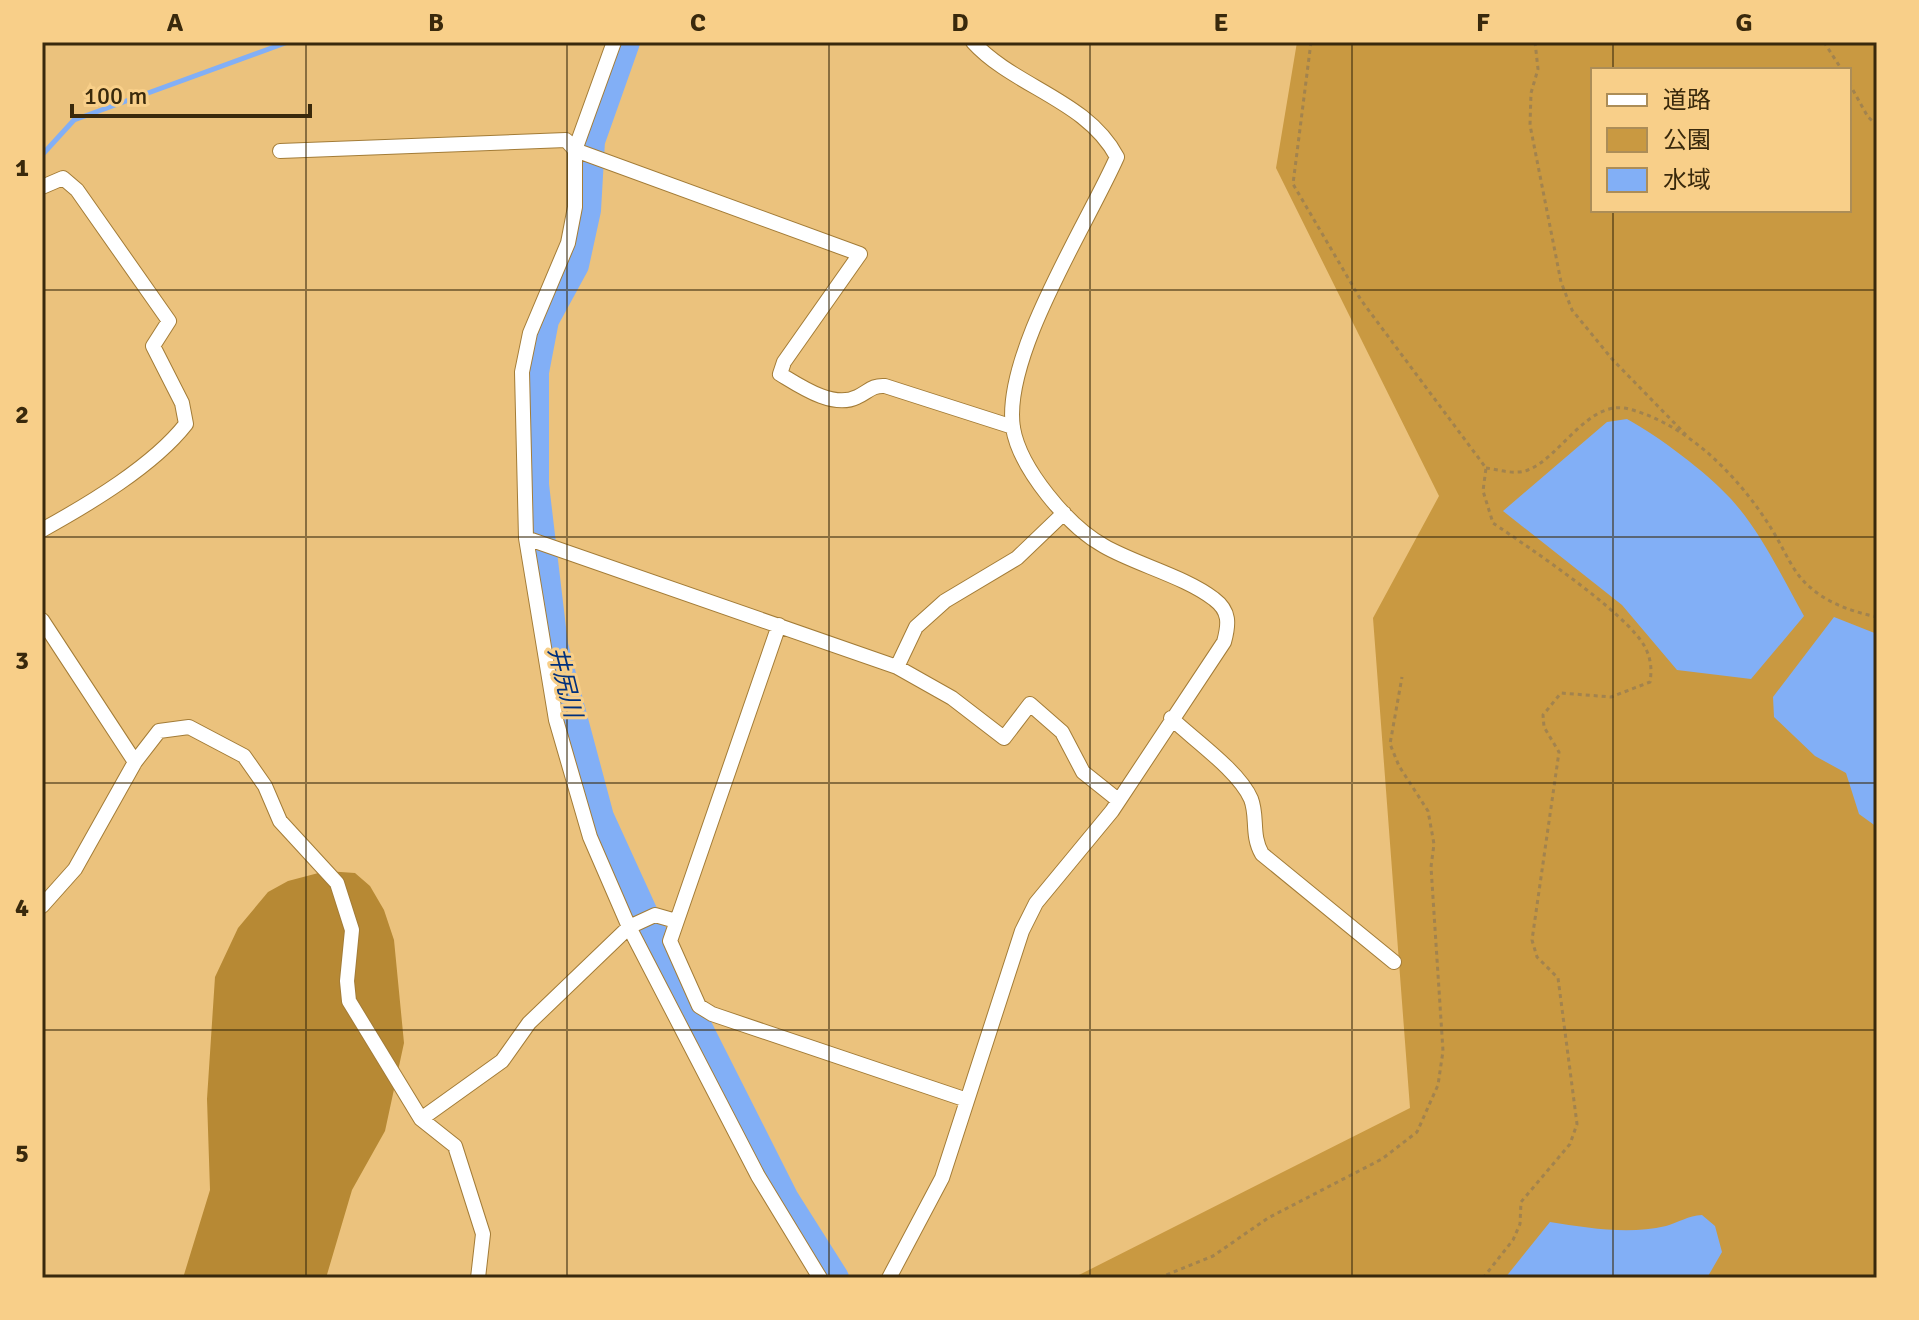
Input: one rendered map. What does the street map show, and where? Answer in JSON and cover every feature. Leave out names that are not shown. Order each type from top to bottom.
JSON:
[{"type":"street","points":[[614,42],[575,150],[575,207],[568,243],[530,333],[522,372],[526,538],[556,720],[590,837],[629,927],[758,1176],[820,1278]]},
{"type":"street","points":[[889,1278],[942,1178],[1022,931],[1036,903],[1118,800],[1224,642],[1229,625],[1227,614],[1214,598],[1101,546],[1064,513],[1026,467],[1013,427],[1019,373],[1034,325],[1117,157],[1109,143],[1063,103],[973,42]]},
{"type":"street","points":[[280,151],[566,140],[575,150],[860,254],[784,362],[780,374],[825,398],[854,399],[875,385],[885,386],[1013,427]]},
{"type":"street","points":[[42,187],[63,178],[77,190],[169,321],[153,346],[182,403],[186,424],[168,446],[73,513],[42,530]]},
{"type":"street","points":[[897,667],[916,627],[945,601],[1017,558],[1064,513]]},
{"type":"street","points":[[526,538],[897,667],[952,698],[1004,738],[1030,704],[1062,732],[1083,772],[1118,800]]},
{"type":"street","points":[[42,620],[135,762]]},
{"type":"street","points":[[779,625],[670,941],[699,1006],[967,1100]]},
{"type":"street","points":[[1171,718],[1237,780],[1252,800],[1254,840],[1262,854],[1394,962]]},
{"type":"street","points":[[42,906],[75,869],[135,762],[159,731],[189,727],[244,756],[265,786],[280,821],[337,883],[352,930],[347,981],[349,1001],[421,1119],[455,1146],[483,1234],[478,1278]]},
{"type":"street","points":[[421,1119],[502,1061],[529,1023],[629,927],[655,915],[676,921]]},
{"type":"path","points":[[1311,42],[1293,184],[1361,300],[1486,468],[1508,472],[1529,469],[1599,414],[1626,408],[1686,436],[1716,460],[1757,507],[1795,571],[1811,588],[1841,607],[1877,617]]},
{"type":"path","points":[[1535,42],[1538,69],[1531,93],[1530,125],[1552,247],[1566,296],[1572,310],[1612,359],[1678,424],[1686,436]]},
{"type":"path","points":[[1824,42],[1841,68]]},
{"type":"path","points":[[1851,87],[1868,117],[1877,125]]},
{"type":"path","points":[[1483,1278],[1513,1240],[1520,1224],[1521,1202],[1570,1144],[1577,1124],[1558,978],[1537,957],[1532,940],[1559,752],[1544,727],[1543,715],[1561,693],[1611,697],[1650,682],[1652,668],[1644,646],[1623,621],[1530,545],[1493,523],[1483,491],[1486,468]]},
{"type":"path","points":[[1159,1278],[1213,1256],[1268,1218],[1382,1159],[1417,1132],[1431,1105],[1443,1051],[1431,867],[1434,844],[1428,811],[1399,766],[1390,744],[1402,677]]},
{"type":"green space","points":[[1297,42],[1877,42],[1877,1278],[1073,1278],[1410,1108],[1373,618],[1439,496],[1276,168]]},
{"type":"shaded area","points":[[326,871],[355,873],[370,886],[384,910],[394,940],[404,1043],[385,1131],[352,1190],[326,1278],[183,1278],[210,1190],[207,1099],[215,977],[238,928],[268,892],[288,881]]},
{"type":"water","points":[[1627,419],[1682,456],[1731,499],[1761,540],[1804,616],[1751,679],[1677,670],[1622,605],[1503,511],[1607,422]]},
{"type":"water","points":[[1834,617],[1877,634],[1877,827],[1859,814],[1846,773],[1815,756],[1774,717],[1773,697]]},
{"type":"water","points":[[1702,1215],[1715,1226],[1722,1252],[1707,1278],[1505,1278],[1550,1222],[1608,1230],[1637,1230],[1666,1226]]},
{"type":"waterway","points":[[42,155],[74,120],[288,42]]},
{"type":"waterway","name":"井尻川","points":[[626,42],[591,141],[587,210],[575,265],[545,320],[535,372],[535,485],[554,645],[600,817],[674,979],[785,1199],[835,1278]]}]
